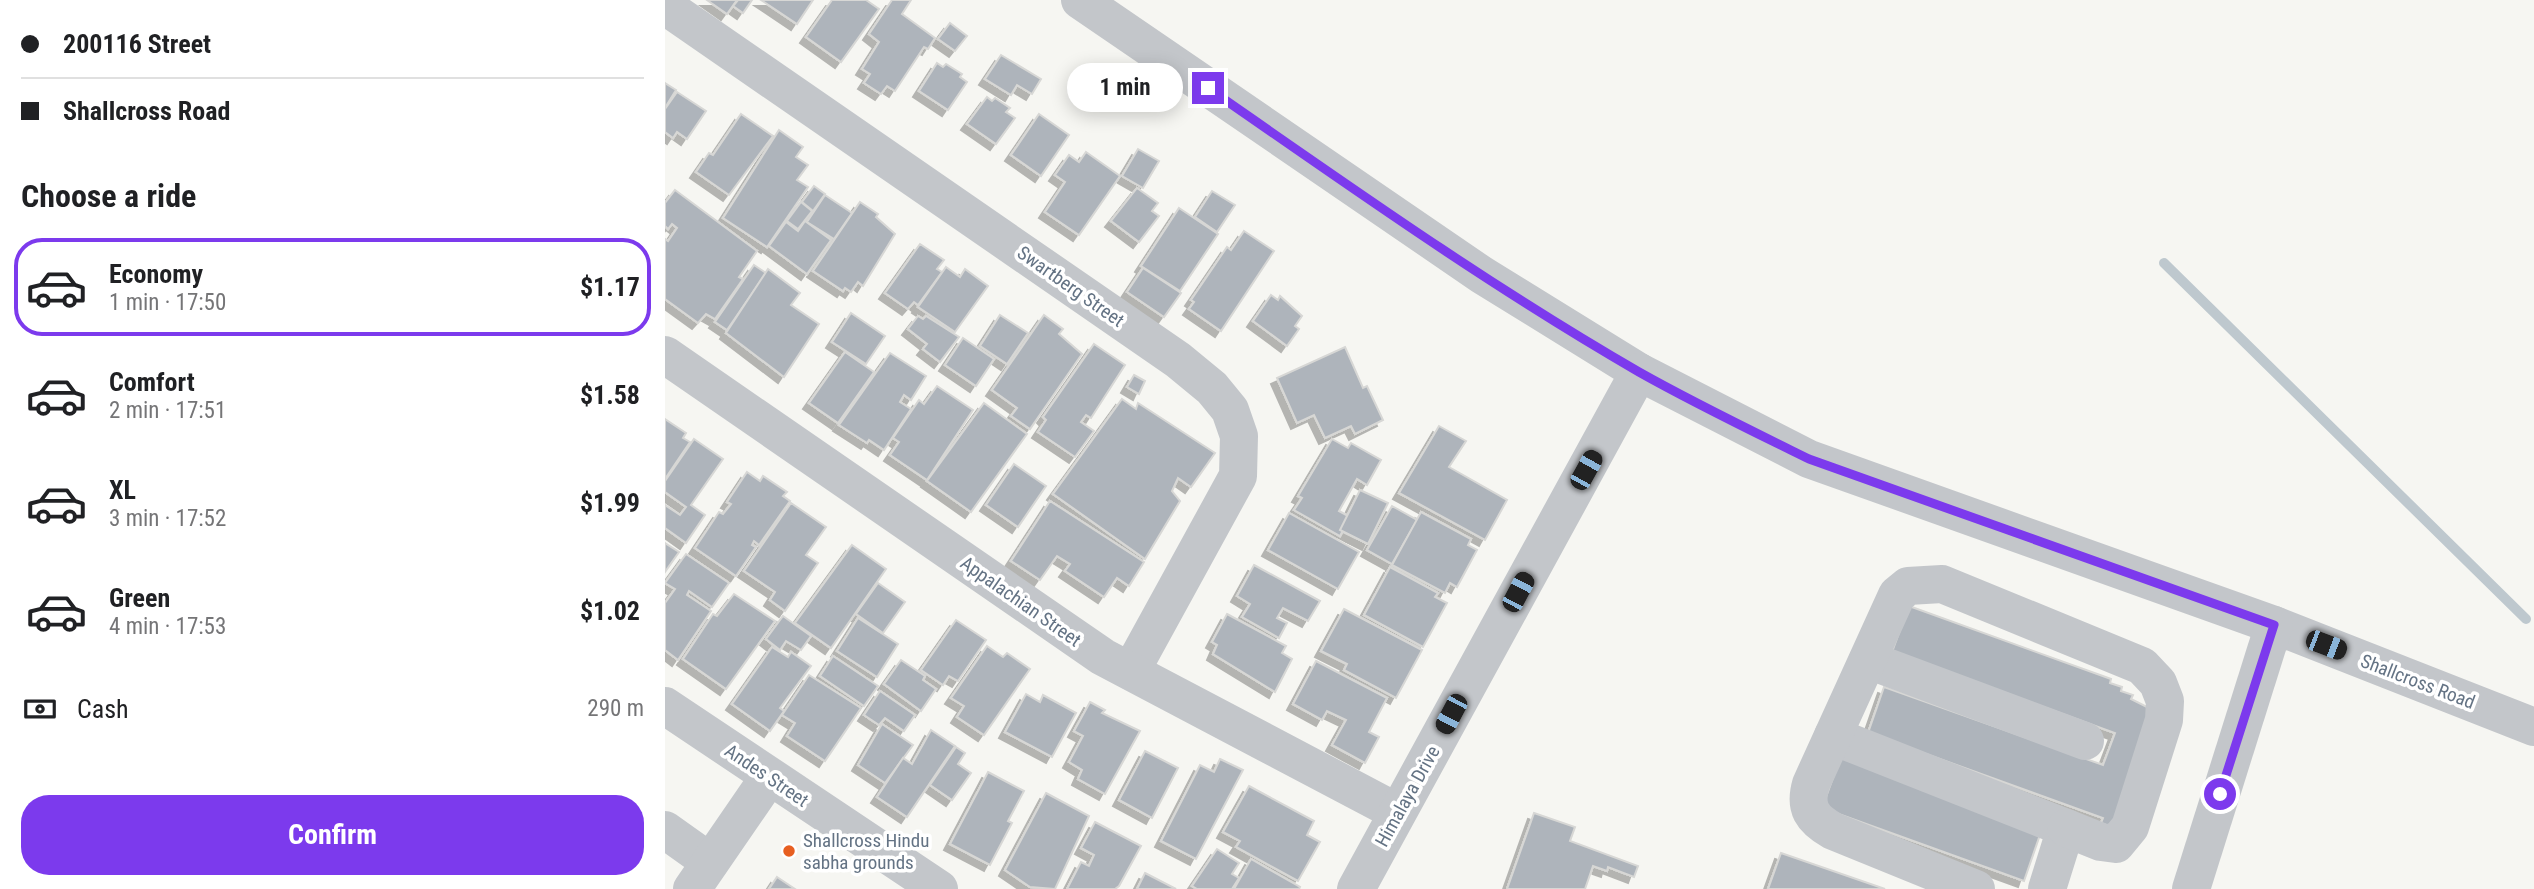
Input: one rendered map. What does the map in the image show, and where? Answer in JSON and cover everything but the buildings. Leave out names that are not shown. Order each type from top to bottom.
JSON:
[{"type":"street","name":"Shallcross Road","points":[[1080,0],[1122,14],[1482,275],[1639,372],[1809,459],[2274,625],[2534,727]]},
{"type":"street","name":"Swartberg Street","points":[[665,6],[1178,360],[1212,388],[1230,410],[1239,436],[1238,476],[1131,671]]},
{"type":"street","name":"Appalachian Street","points":[[665,355],[1080,642],[1397,812]]},
{"type":"street","name":"Himalaya Drive","points":[[1356,889],[1639,372]]},
{"type":"street","points":[[1833,736],[2101,842],[2116,844],[2130,827],[2164,720],[2165,701],[2158,683],[2142,666],[1941,584],[1922,583],[1908,586],[1897,596],[1833,736],[1807,799],[1809,810],[1817,821],[1833,831],[1976,889]]},
{"type":"street","points":[[2191,889],[2274,625]]},
{"type":"street","points":[[1868,660],[2085,741]]},
{"type":"street","name":"Andes Street","points":[[665,706],[939,889]]},
{"type":"street","points":[[665,830],[701,875],[769,777]]},
{"type":"street","points":[[2047,889],[2066,828]]},
{"type":"waterway","points":[[2164,263],[2526,619]]},
{"type":"place","name":"Shallcross Hindu sabha grounds","points":[[789,851]]},
{"type":"route","points":[[1208,88],[1482,275],[1639,372],[1751,430],[1809,459],[2274,625],[2220,794]]}]
